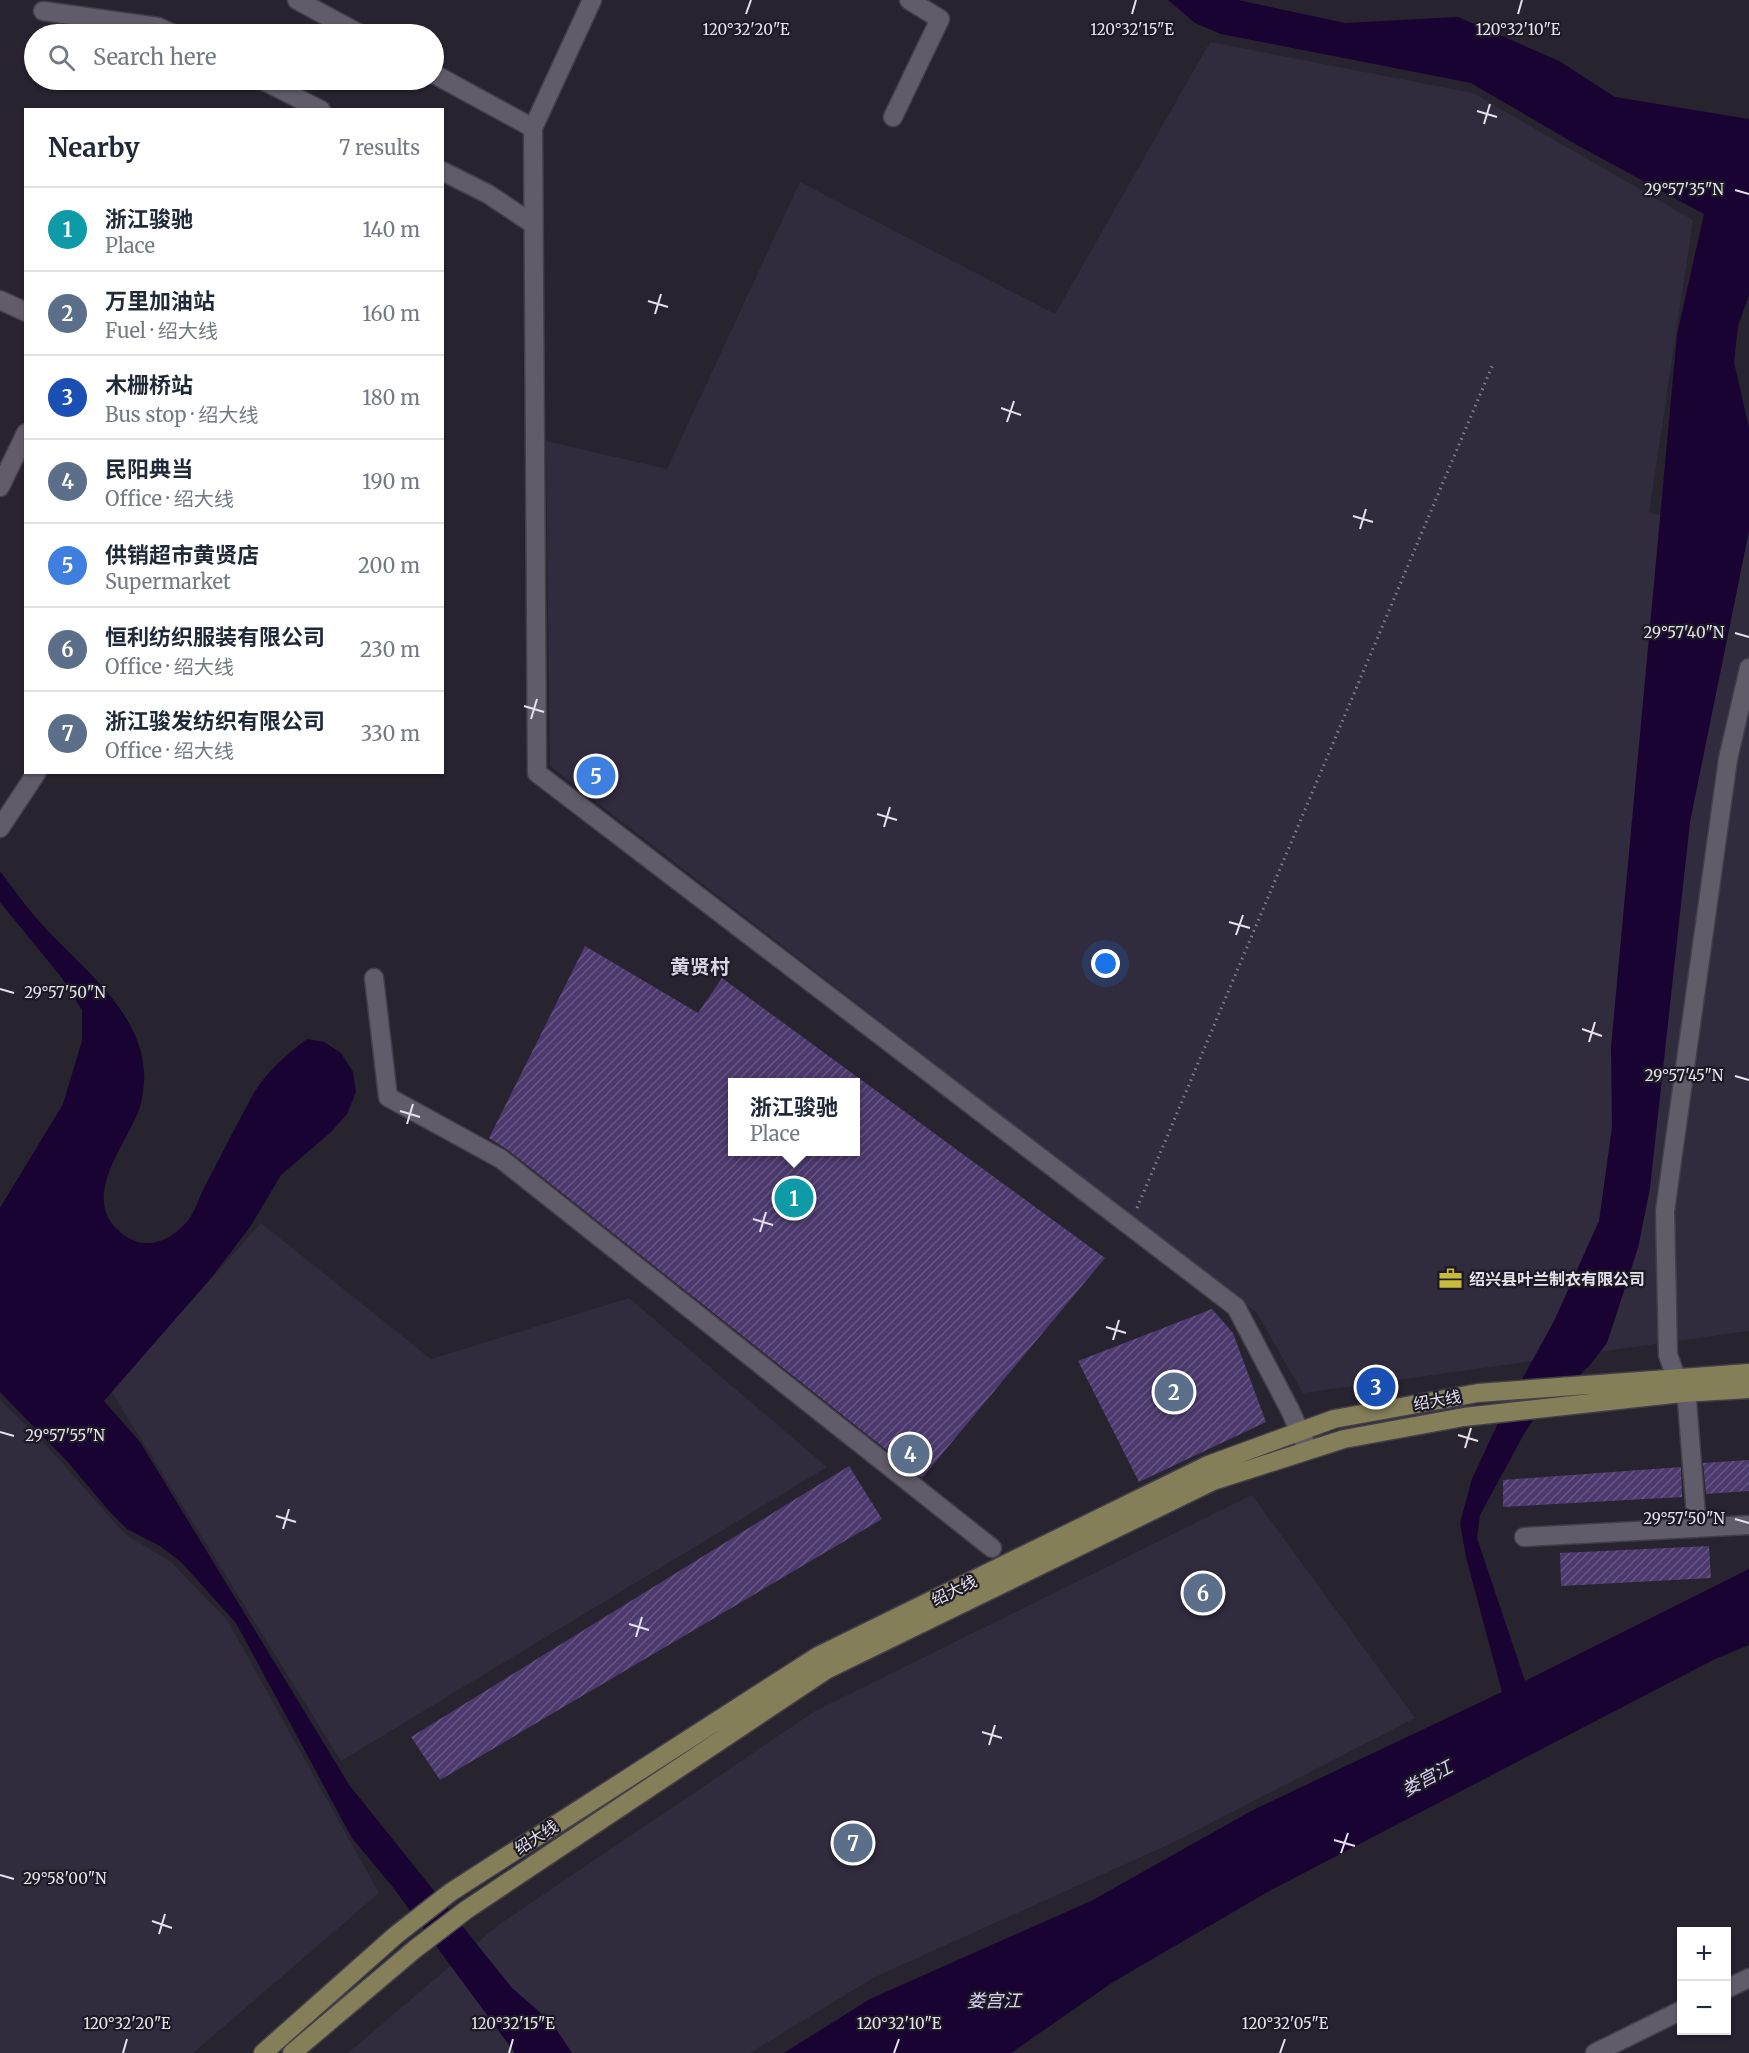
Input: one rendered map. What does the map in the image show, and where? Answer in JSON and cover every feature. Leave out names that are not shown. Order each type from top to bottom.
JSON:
[{"type":"main road","name":"绍大线","points":[[292,2053],[415,1949],[466,1910],[826,1670],[1213,1481],[1344,1439],[1464,1416],[1584,1405],[1749,1373]]},
{"type":"main road","name":"绍大线","points":[[263,2053],[396,1935],[451,1892],[818,1656],[1208,1466],[1334,1419],[1478,1393],[1594,1383],[1749,1389]]},
{"type":"street","points":[[297,0],[341,24]]},
{"type":"street","points":[[592,0],[533,128],[537,774],[1236,1307],[1290,1410],[1308,1450]]},
{"type":"street","points":[[894,117],[940,20],[909,0]]},
{"type":"street","points":[[43,11],[136,24]]},
{"type":"street","points":[[444,79],[533,128]]},
{"type":"street","points":[[282,90],[317,108]]},
{"type":"street","points":[[444,172],[488,194],[533,224]]},
{"type":"street","points":[[0,300],[24,311]]},
{"type":"street","points":[[0,487],[24,437]]},
{"type":"street","points":[[1697,1528],[1687,1401],[1668,1355],[1665,1211],[1728,759],[1749,668]]},
{"type":"street","points":[[0,828],[37,774]]},
{"type":"street","points":[[374,978],[388,1097],[501,1160],[992,1548]]},
{"type":"street","points":[[1524,1537],[1749,1525]]},
{"type":"street","points":[[1731,1987],[1749,1978]]},
{"type":"street","points":[[1595,2053],[1677,2012]]},
{"type":"path","points":[[1129,1226],[1493,364]]},
{"type":"shaded area","points":[[1210,42],[1473,93],[1693,220],[1649,513],[1749,531],[1749,1331],[1303,1393],[1256,1312],[550,766],[546,441],[667,469],[800,182],[1055,314]]},
{"type":"shaded area","points":[[261,1223],[431,1359],[629,1298],[827,1467],[341,1761],[111,1391]]},
{"type":"shaded area","points":[[0,1400],[47,1446],[125,1534],[171,1562],[227,1620],[379,1893],[193,2053],[0,2053]]},
{"type":"shaded area","points":[[1252,1495],[1415,1718],[1172,1843],[873,1978],[750,2053],[348,2053],[497,1926],[815,1711]]},
{"type":"water","name":"娄宫江","points":[[1168,0],[1238,0],[1345,23],[1458,17],[1559,61],[1615,97],[1749,119],[1749,295],[1738,326],[1734,362],[1749,428],[1749,531],[1690,822],[1650,1188],[1638,1248],[1607,1343],[1590,1365],[1534,1419],[1525,1432],[1480,1515],[1477,1538],[1525,1681],[1749,1569],[1749,1645],[1715,1659],[1271,1890],[1113,1982],[1011,2053],[784,2053],[870,1999],[1091,1901],[1253,1810],[1502,1692],[1466,1557],[1460,1523],[1472,1479],[1498,1423],[1554,1321],[1599,1221],[1612,1127],[1611,1047],[1677,335],[1704,214],[1579,146],[1471,83],[1221,34],[1195,23]]},
{"type":"water","points":[[0,871],[55,939],[108,994],[135,1035],[142,1058],[144,1083],[142,1100],[110,1170],[105,1186],[104,1201],[107,1216],[125,1236],[134,1241],[151,1243],[168,1238],[187,1222],[259,1085],[278,1063],[307,1039],[324,1042],[341,1053],[353,1072],[356,1092],[347,1114],[331,1132],[281,1175],[250,1227],[211,1278],[104,1401],[140,1442],[350,1786],[512,1988],[552,2023],[572,2053],[515,2053],[392,1886],[352,1838],[236,1623],[182,1563],[160,1546],[127,1529],[67,1461],[0,1392],[0,1208],[63,1104],[82,1041],[82,1010],[62,978],[0,902]]},
{"type":"building","points":[[585,946],[698,1013],[722,978],[859,1078],[728,1078],[728,1156],[860,1156],[860,1079],[1105,1258],[922,1478],[508,1150],[489,1138]]},
{"type":"building","points":[[1212,1309],[1233,1333],[1266,1422],[1139,1482],[1078,1361]]},
{"type":"building","points":[[1749,1460],[1749,1491],[1706,1494],[1703,1463]]},
{"type":"building","points":[[849,1466],[882,1519],[440,1780],[411,1737]]},
{"type":"building","points":[[1681,1467],[1682,1497],[1503,1507],[1503,1480]]},
{"type":"building","points":[[1709,1546],[1711,1578],[1561,1586],[1560,1553]]},
{"type":"place","name":"供销超市黄贤店","points":[[596,776]]},
{"type":"place","name":"浙江骏驰","points":[[794,1198]]},
{"type":"place","name":"绍兴县叶兰制衣有限公司","points":[[1451,1279]]},
{"type":"place","name":"木栅桥站","points":[[1376,1387]]},
{"type":"place","name":"万里加油站","points":[[1174,1392]]},
{"type":"place","name":"民阳典当","points":[[910,1454]]},
{"type":"place","name":"恒利纺织服装有限公司","points":[[1203,1593]]},
{"type":"place","name":"浙江骏发纺织有限公司","points":[[853,1843]]},
{"type":"district","name":"黄贤村","points":[[700,966]]}]
